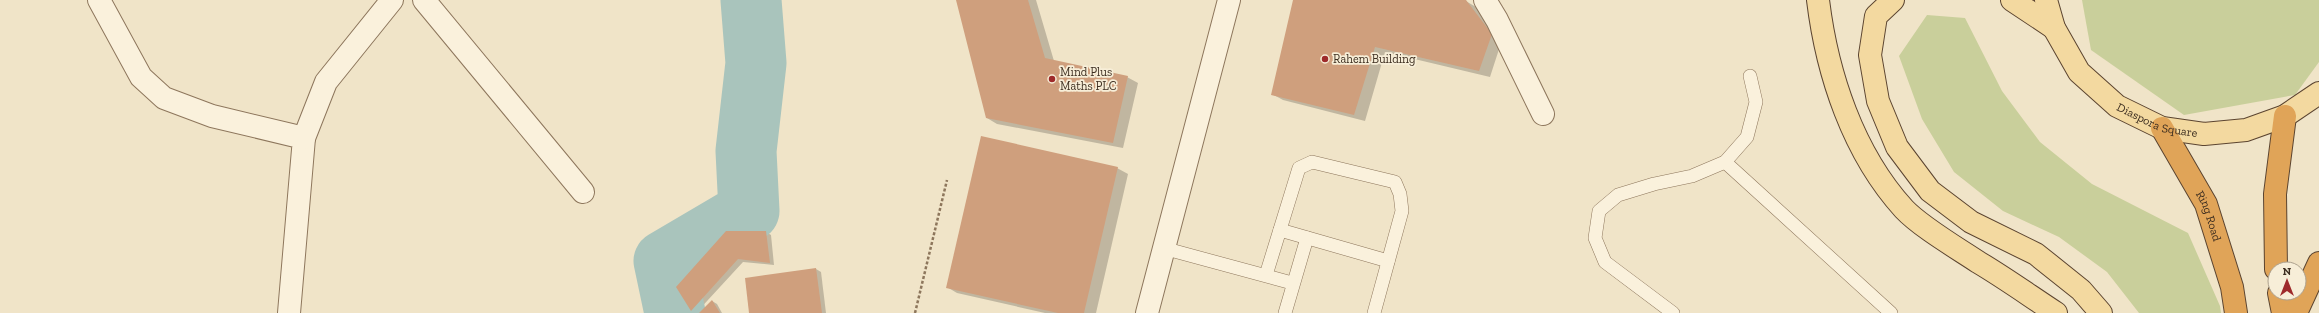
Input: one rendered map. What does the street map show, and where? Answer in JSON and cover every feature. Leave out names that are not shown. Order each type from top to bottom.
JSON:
[{"type":"highway","points":[[2276,261],[2275,194],[2285,116]]},
{"type":"highway","name":"Ring Road","points":[[2162,128],[2206,204],[2232,287],[2236,313]]},
{"type":"highway","points":[[2296,313],[2319,264]]},
{"type":"highway","points":[[2281,301],[2283,313]]},
{"type":"main road","points":[[1818,0],[1823,40],[1842,105],[1871,163],[1904,210],[1948,243],[2056,313]]},
{"type":"main road","points":[[1893,0],[1876,16],[1870,55],[1878,101],[1897,147],[1930,191],[1971,222],[2036,254],[2081,290],[2101,313]]},
{"type":"main road","points":[[2012,0],[2054,28]]},
{"type":"main road","name":"Diaspora Square","points":[[2046,0],[2054,28],[2079,72],[2117,106],[2162,128],[2204,134],[2246,130],[2285,116],[2319,93]]},
{"type":"street","points":[[99,0],[141,77],[164,98],[212,116],[304,138]]},
{"type":"street","points":[[289,313],[304,138],[326,82],[392,0]]},
{"type":"street","points":[[424,0],[583,192]]},
{"type":"street","points":[[1147,313],[1229,0]]},
{"type":"street","points":[[1485,0],[1497,20],[1543,114]]},
{"type":"lane","points":[[1673,313],[1605,262],[1595,238],[1599,211],[1618,195],[1654,184],[1692,176],[1725,162],[1747,137],[1756,102],[1750,76]]},
{"type":"lane","points":[[1266,275],[1299,168],[1312,162],[1395,182],[1400,194],[1402,211],[1374,313]]},
{"type":"lane","points":[[1725,162],[1891,313]]},
{"type":"lane","points":[[1280,230],[1388,261]]},
{"type":"lane","points":[[1286,313],[1292,284],[1307,238]]},
{"type":"lane","points":[[1163,248],[1266,275],[1292,284]]},
{"type":"path","points":[[915,313],[947,180]]},
{"type":"green space","points":[[2082,0],[2319,0],[2319,62],[2295,95],[2184,115],[2091,50]]},
{"type":"green space","points":[[1927,15],[1965,18],[2002,91],[2040,142],[2092,184],[2188,233],[2220,306],[2221,313],[2139,313],[2107,272],[2059,237],[2003,211],[1954,172],[1922,119],[1899,56]]},
{"type":"building","points":[[956,0],[1028,0],[1045,58],[1128,76],[1113,143],[986,118]]},
{"type":"building","name":"Rahem Building","points":[[1293,0],[1466,0],[1492,34],[1479,71],[1375,47],[1354,115],[1271,95]]},
{"type":"building","points":[[981,136],[1118,167],[1084,313],[1058,313],[946,288]]},
{"type":"building","points":[[726,231],[766,231],[770,263],[738,259],[691,311],[676,287]]},
{"type":"building","points":[[816,268],[822,313],[749,313],[745,278]]},
{"type":"building","points":[[712,300],[720,313],[699,313]]},
{"type":"waterway","points":[[675,313],[664,261],[749,211],[746,151],[756,63],[751,0]]},
{"type":"place","name":"Rahem Building","points":[[1325,59]]},
{"type":"place","name":"Mind Plus Maths PLC","points":[[1052,79]]}]
